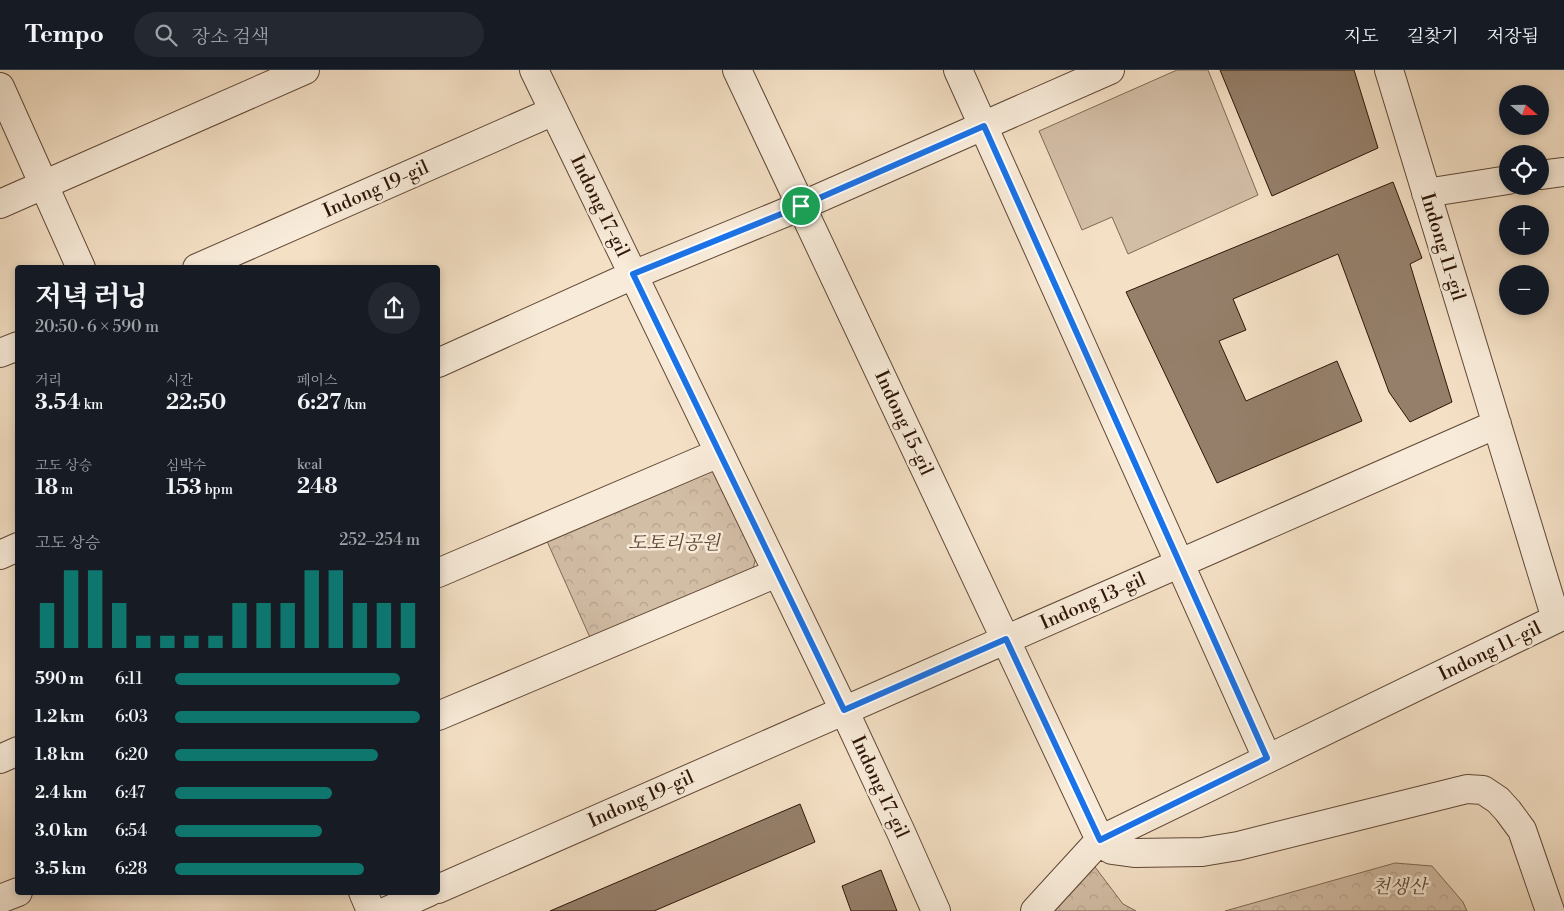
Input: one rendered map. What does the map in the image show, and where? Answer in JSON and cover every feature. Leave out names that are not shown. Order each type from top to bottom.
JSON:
[{"type":"street","points":[[0,204],[305,70]]},
{"type":"street","name":"Indong 17-gil","points":[[534,70],[844,710],[936,911]]},
{"type":"street","name":"Indong 15-gil","points":[[737,70],[1100,840]]},
{"type":"street","points":[[958,70],[1267,758],[1100,840],[1035,911]]},
{"type":"street","points":[[440,362],[633,274],[801,206],[1110,70]]},
{"type":"street","name":"Indong 11-gil","points":[[1267,758],[1556,619],[1389,70]]},
{"type":"street","points":[[0,87],[80,265]]},
{"type":"street","name":"Indong 19-gil","points":[[204,265],[554,111]]},
{"type":"street","points":[[1549,174],[1564,172]]},
{"type":"street","points":[[1426,193],[1499,181]]},
{"type":"street","points":[[0,354],[15,347]]},
{"type":"street","points":[[1180,563],[1497,424]]},
{"type":"street","points":[[440,572],[719,453]]},
{"type":"street","points":[[0,555],[15,549]]},
{"type":"street","name":"Indong 13-gil","points":[[1006,639],[1180,563]]},
{"type":"street","points":[[440,715],[777,573]]},
{"type":"street","points":[[844,710],[1006,639]]},
{"type":"street","name":"Indong 19-gil","points":[[440,888],[844,710]]},
{"type":"street","points":[[0,759],[15,752]]},
{"type":"street","points":[[1100,840],[1112,850],[1123,852],[1209,851],[1238,846],[1467,789],[1483,790],[1498,800],[1522,830],[1550,911]]},
{"type":"street","points":[[0,900],[15,893]]},
{"type":"street","points":[[364,895],[371,911]]},
{"type":"street","points":[[387,911],[422,895]]},
{"type":"green space","points":[[1177,70],[1208,70],[1258,195],[1128,254],[1112,217],[1082,230],[1039,131]]},
{"type":"green space","name":"도토리공원","points":[[722,468],[758,548],[753,569],[592,642],[546,539],[698,470]]},
{"type":"green space","name":"천생산","points":[[1395,863],[1432,866],[1463,902],[1467,911],[1225,911]]},
{"type":"green space","points":[[1095,867],[1123,904],[1136,911],[1055,911]]},
{"type":"building","points":[[1220,70],[1354,70],[1378,148],[1272,196]]},
{"type":"building","points":[[1393,182],[1422,258],[1410,264],[1452,402],[1410,422],[1389,392],[1338,254],[1233,299],[1246,330],[1219,341],[1246,401],[1337,361],[1362,421],[1217,483],[1126,292]]},
{"type":"building","points":[[800,804],[815,842],[654,911],[550,911]]},
{"type":"building","points":[[881,870],[897,911],[851,911],[842,886]]},
{"type":"route","points":[[984,126],[1267,758],[1100,840],[1006,639],[844,710],[633,274],[801,206],[984,126]]}]
